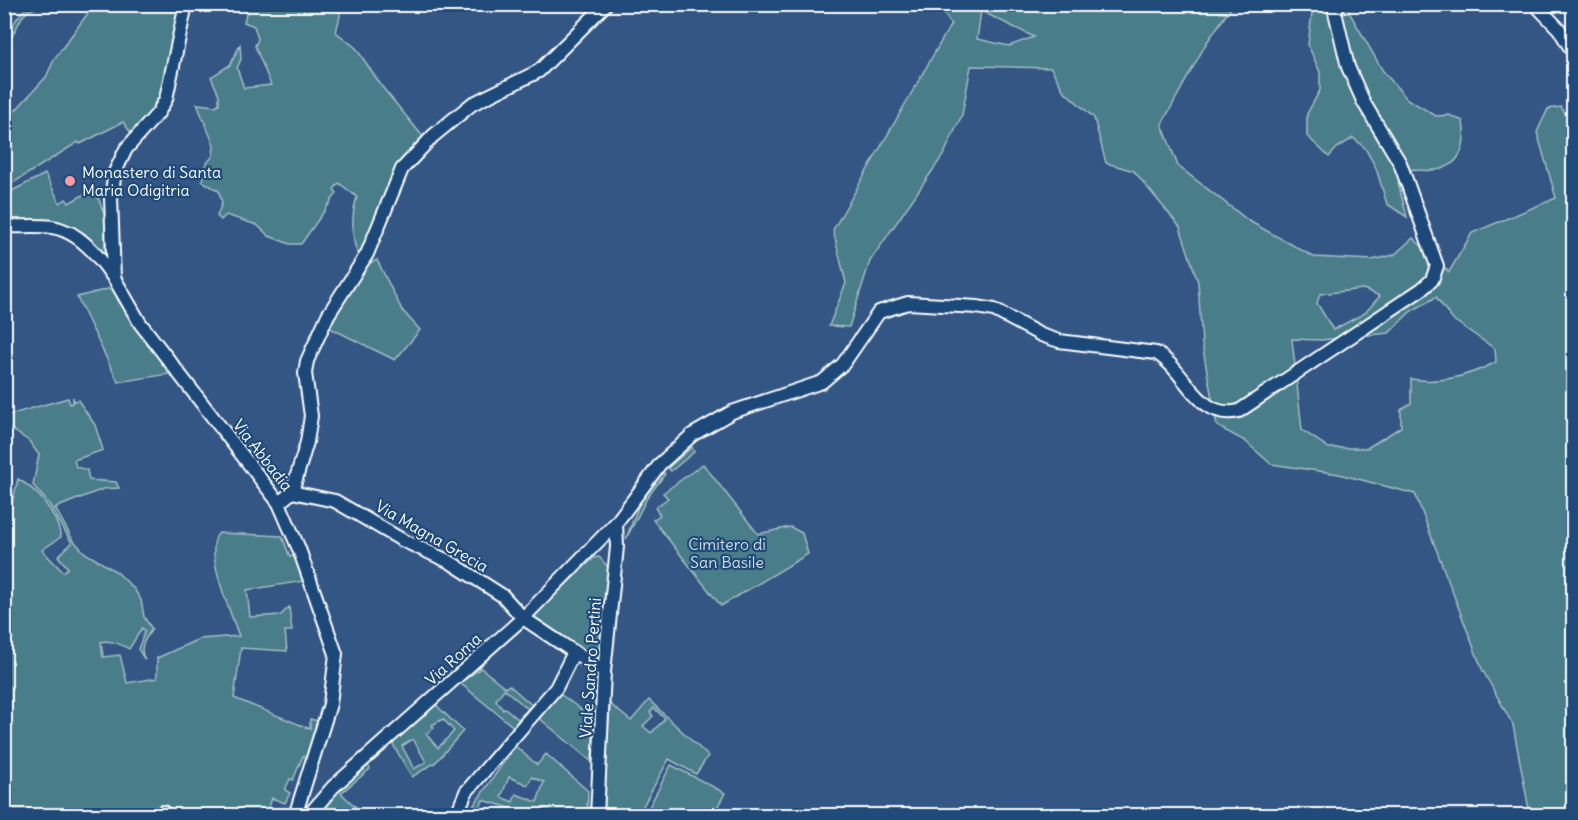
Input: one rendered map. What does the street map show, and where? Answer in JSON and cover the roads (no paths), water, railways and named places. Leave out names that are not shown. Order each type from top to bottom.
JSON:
[{"type":"street","name":"Via Abbadia","points":[[186,4],[166,99],[158,113],[133,139],[118,164],[111,189],[111,252],[114,278],[140,323],[279,502],[299,549],[336,654],[330,704],[295,816]]},
{"type":"street","points":[[279,502],[292,492],[311,416],[305,373],[307,361],[328,315],[367,254],[402,170],[433,136],[472,104],[539,71],[606,4]]},
{"type":"street","name":"Via Roma","points":[[308,816],[333,788],[523,618],[616,523],[660,464],[692,435],[732,412],[822,382],[843,364],[871,320],[879,312],[893,305],[908,303],[994,310],[1041,335],[1059,341],[1143,349],[1156,353],[1167,359],[1206,406],[1227,414],[1239,411],[1422,289],[1432,280],[1437,266],[1400,163],[1364,103],[1348,67],[1335,12],[1338,4]]},
{"type":"street","points":[[1535,4],[1559,29],[1574,54]]},
{"type":"street","points":[[4,226],[53,227],[69,233],[94,253],[114,278]]},
{"type":"street","name":"Via Magna Grecia","points":[[292,492],[335,501],[402,540],[450,562],[503,596],[523,618],[604,672]]},
{"type":"street","name":"Viale Sandro Pertini","points":[[597,816],[604,672],[617,547],[616,523]]},
{"type":"street","points":[[456,816],[466,792],[556,688],[574,652]]},
{"type":"place","name":"Monastero di Santa Maria Odigitria","points":[[70,181]]},
{"type":"park label","name":"Cimitero di San Basile","points":[[727,553]]}]
